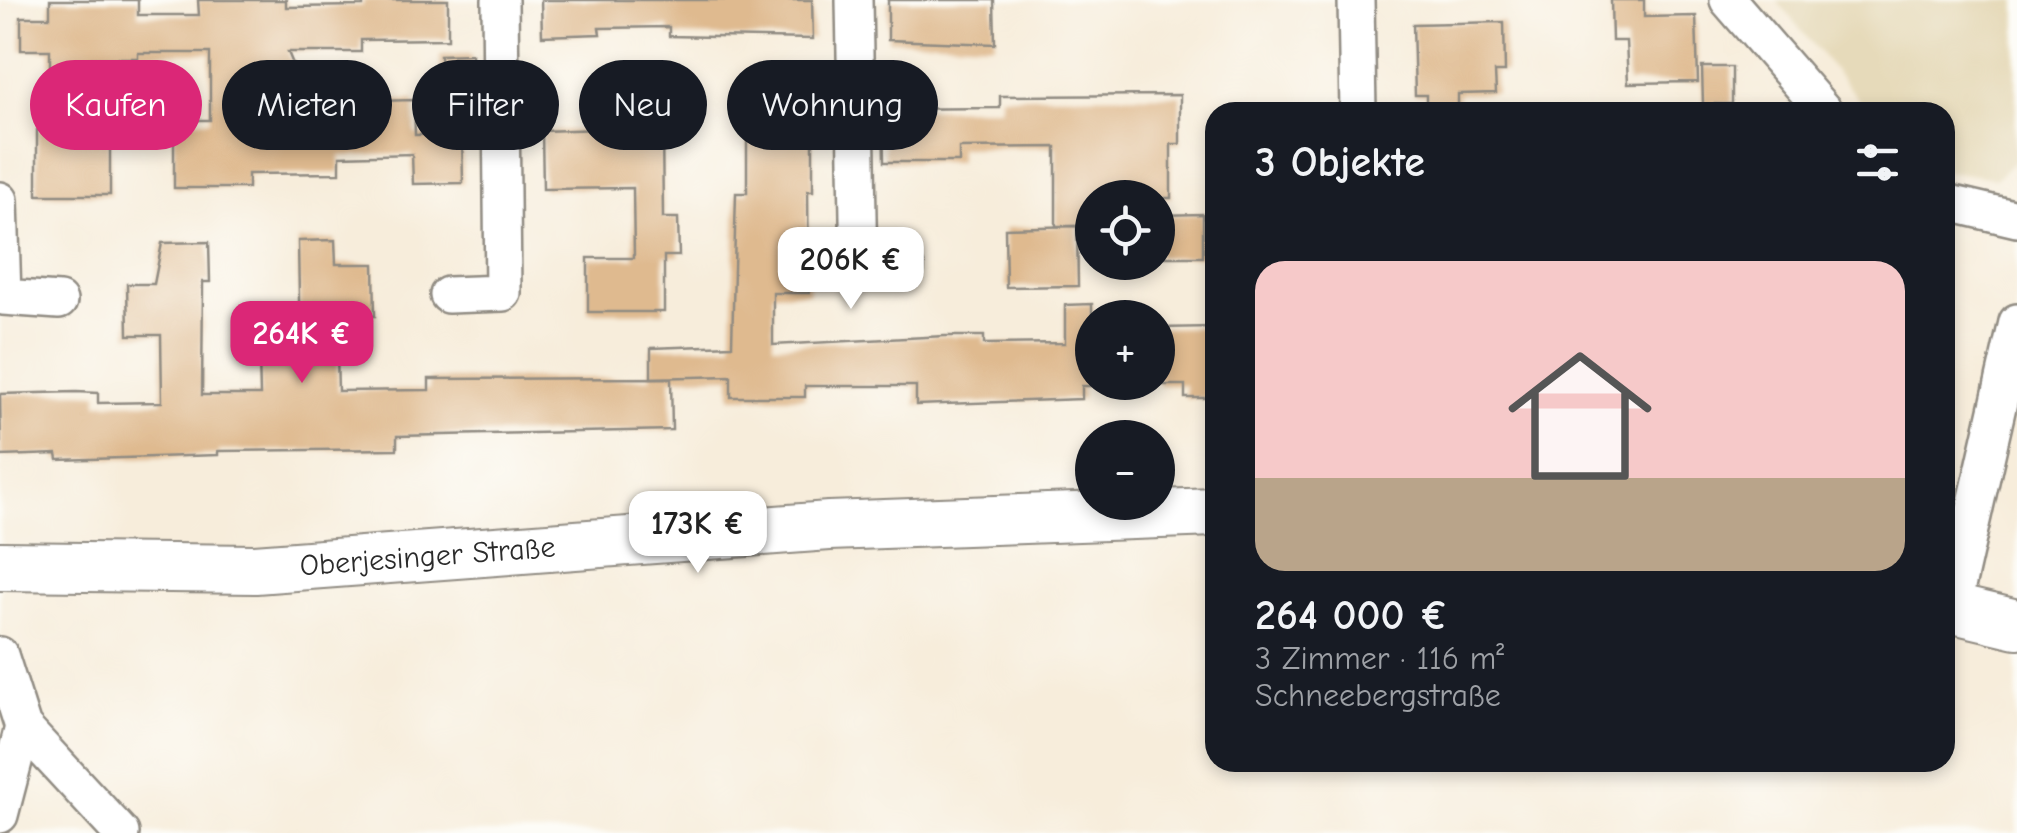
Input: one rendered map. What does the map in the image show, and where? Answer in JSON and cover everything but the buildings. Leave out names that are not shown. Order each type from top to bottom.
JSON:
[{"type":"main road","name":"Oberjesinger Straße","points":[[0,566],[254,570],[829,526],[1205,512]]},
{"type":"street","points":[[448,295],[503,292],[500,0]]},
{"type":"street","points":[[854,0],[859,271],[906,268]]},
{"type":"street","points":[[1356,0],[1358,102]]},
{"type":"street","points":[[1728,0],[1815,102]]},
{"type":"street","points":[[0,200],[3,296],[59,300]]},
{"type":"street","points":[[1955,204],[2017,219]]},
{"type":"street","points":[[1983,620],[2017,322]]},
{"type":"street","points":[[0,654],[23,726],[121,833]]},
{"type":"street","points":[[0,814],[23,726]]},
{"type":"shaded area","points":[[1776,0],[2017,0],[2015,161],[1996,178],[1955,172],[1955,102],[1861,102]]}]
